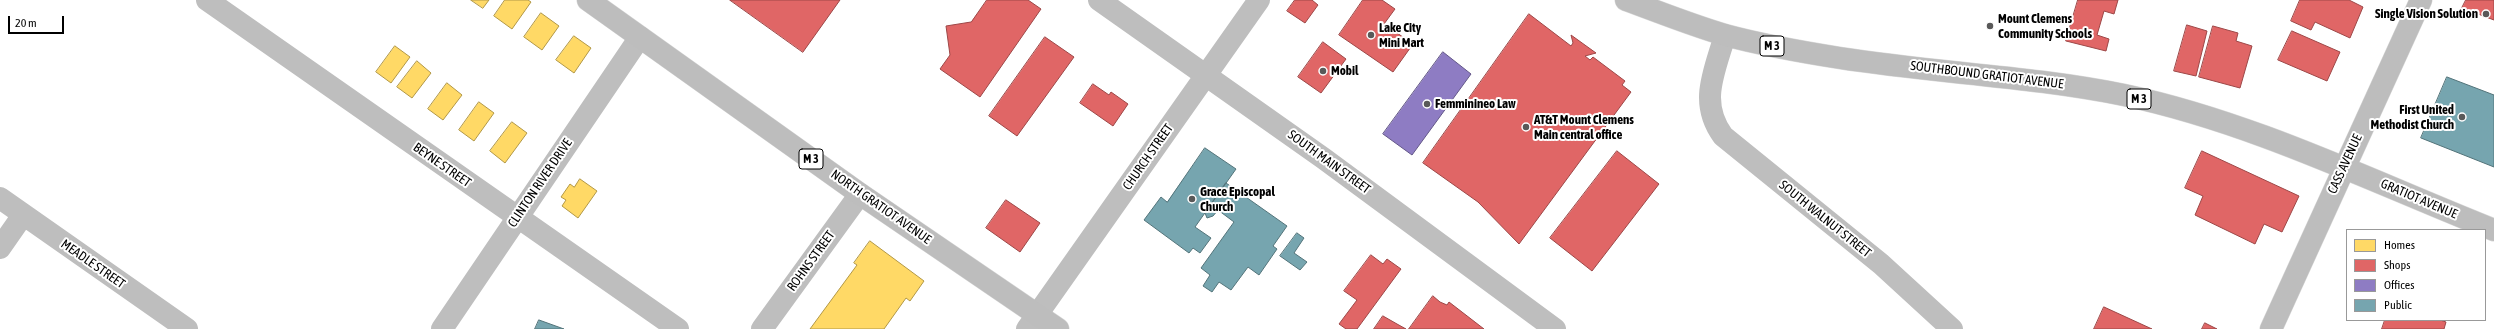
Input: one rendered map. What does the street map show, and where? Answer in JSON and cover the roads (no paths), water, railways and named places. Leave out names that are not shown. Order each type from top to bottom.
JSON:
[{"type":"main road","name":"NORTH GRATIOT AVENUE","points":[[588,0],[860,194],[1032,322],[1058,329]]},
{"type":"main road","name":"SOUTHBOUND GRATIOT AVENUE","points":[[1626,0],[1725,35],[1842,58],[2037,80],[2125,95],[2241,128],[2344,168]]},
{"type":"main road","name":"CASS AVENUE","points":[[2271,329],[2421,0]]},
{"type":"main road","name":"GRATIOT AVENUE","points":[[2344,168],[2494,230]]},
{"type":"street","name":"BEYNE STREET","points":[[207,0],[516,218],[678,329]]},
{"type":"street","name":"SOUTH MAIN STREET","points":[[1099,0],[1324,158],[1548,327]]},
{"type":"street","name":"CHURCH STREET","points":[[1032,322],[1259,0]]},
{"type":"street","name":"SOUTH WALNUT STREET","points":[[1725,35],[1708,97],[1716,126],[1730,143],[1881,264],[1952,329]]},
{"type":"street","name":"CLINTON RIVER DRIVE","points":[[442,329],[516,218],[640,38]]},
{"type":"street","name":"ROHNS STREET","points":[[762,329],[860,194]]},
{"type":"street","name":"MEADLE STREET","points":[[0,198],[187,329]]},
{"type":"street","points":[[0,248],[23,215]]},
{"type":"place","name":"Single Vision Solution","points":[[2486,14]]},
{"type":"place","name":"Mount Clemens Community Schools","points":[[1990,26]]},
{"type":"place","name":"Lake City Mini Mart","points":[[1371,35]]},
{"type":"place","name":"Mobil","points":[[1323,71]]},
{"type":"place","name":"Femminineo Law","points":[[1427,104]]},
{"type":"place","name":"First United Methodist Church","points":[[2462,117]]},
{"type":"place","name":"AT&T Mount Clemens Main central office","points":[[1526,127]]},
{"type":"place","name":"Grace Episcopal Church","points":[[1192,199]]}]
